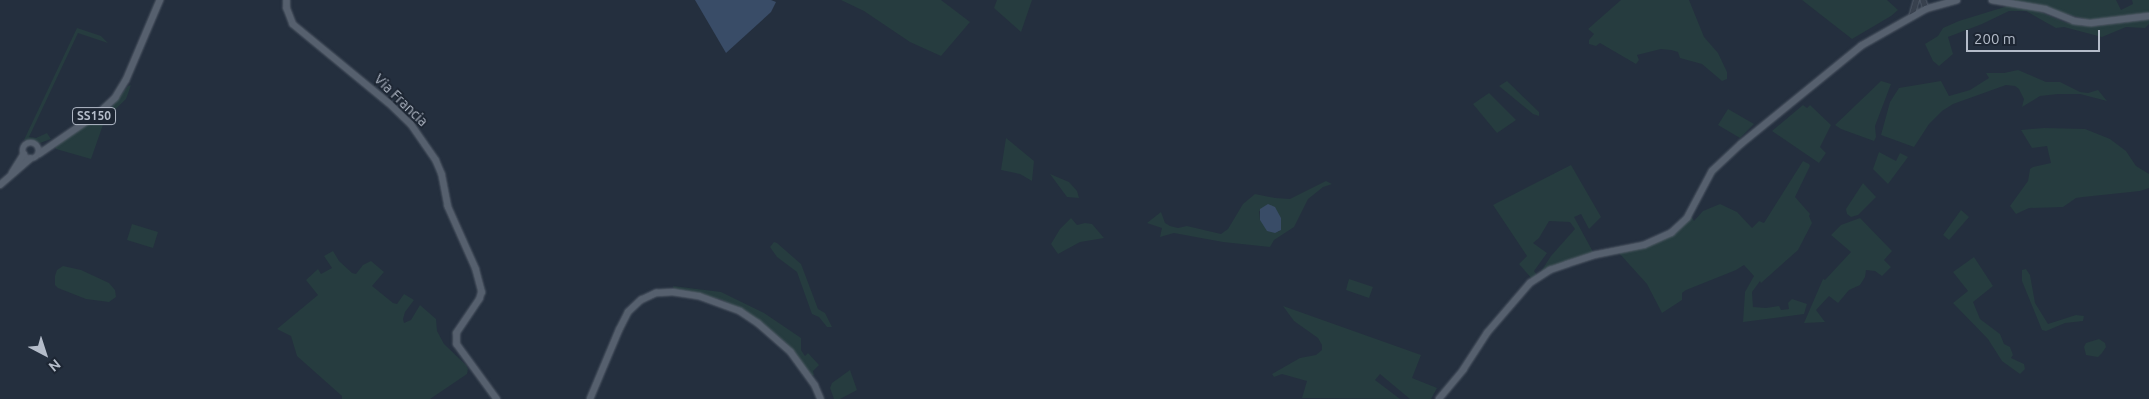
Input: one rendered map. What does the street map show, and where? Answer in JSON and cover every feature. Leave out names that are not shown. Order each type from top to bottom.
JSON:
[{"type":"main road","name":"SS150","points":[[39,154],[100,112],[115,98],[126,80],[160,0]]},
{"type":"main road","name":"Via Francia","points":[[287,0],[289,16],[301,33],[389,103],[428,146],[442,174],[448,206],[476,268],[482,292],[480,300],[457,332],[457,344],[466,359],[497,399]]},
{"type":"main road","points":[[1439,399],[1463,370],[1487,333],[1530,283],[1550,270],[1594,255],[1644,245],[1671,233],[1687,218],[1704,183],[1726,156],[1855,51],[1926,9],[1957,0]]},
{"type":"main road","points":[[1992,0],[2045,9],[2074,21],[2091,22],[2149,16]]},
{"type":"main road","points":[[11,175],[24,154],[26,145],[31,143],[37,146],[49,146]]},
{"type":"main road","points":[[0,185],[30,159],[39,154],[37,146]]},
{"type":"main road","points":[[24,154],[30,159]]},
{"type":"main road","points":[[590,399],[618,330],[628,312],[641,300],[656,293],[673,292],[699,296],[740,311],[758,323],[791,352],[815,385],[821,399]]},
{"type":"street","points":[[1911,17],[1916,0]]},
{"type":"street","points":[[1923,0],[1926,9]]},
{"type":"green space","points":[[841,0],[941,0],[970,22],[941,56],[910,42],[864,11]]},
{"type":"green space","points":[[997,0],[1032,0],[1021,32],[994,8]]},
{"type":"green space","points":[[1621,0],[1689,0],[1704,37],[1718,53],[1727,72],[1727,79],[1722,81],[1702,64],[1680,58],[1678,52],[1671,50],[1661,49],[1637,55],[1639,60],[1636,64],[1600,43],[1596,46],[1589,44],[1589,40],[1594,34],[1588,29]]},
{"type":"green space","points":[[1802,0],[1887,0],[1898,10],[1852,39]]},
{"type":"green space","points":[[2012,0],[2116,0],[2121,10],[2133,4],[2132,0],[2149,0],[2149,13],[2089,20]]},
{"type":"green space","points":[[2011,5],[2031,8],[2064,22],[2083,26],[2149,19],[2149,24],[2145,28],[2126,27],[2102,37],[2064,27],[2056,28],[2026,11],[2009,11],[1948,37],[1953,54],[1939,66],[1933,61],[1925,44],[1938,36],[1943,28],[1959,21]]},
{"type":"green space","points":[[77,28],[101,36],[108,43],[78,33],[29,137],[36,138],[47,133],[51,139],[40,143],[24,140]]},
{"type":"green space","points":[[2018,70],[2046,82],[2060,82],[2080,92],[2088,93],[2098,90],[2107,101],[2080,94],[2058,94],[2040,96],[2022,107],[2024,99],[2019,89],[2015,86],[2006,85],[1953,104],[1942,111],[1929,124],[1914,147],[1881,135],[1890,102],[1899,88],[1941,81],[1949,96],[1970,90],[1989,78],[1986,73],[2004,73]]},
{"type":"green space","points":[[1507,81],[1539,112],[1539,116],[1533,114],[1499,86]]},
{"type":"green space","points":[[1881,81],[1891,84],[1875,126],[1876,137],[1874,141],[1835,125]]},
{"type":"green space","points":[[131,85],[126,99],[105,119],[91,159],[56,149],[55,147],[113,105],[128,86]]},
{"type":"green space","points":[[1489,93],[1516,120],[1497,133],[1473,104]]},
{"type":"green space","points":[[1803,105],[1807,108],[1810,105],[1831,125],[1820,147],[1826,153],[1819,163],[1772,131]]},
{"type":"green space","points":[[1728,109],[1754,124],[1740,138],[1718,125]]},
{"type":"green space","points":[[2044,128],[2085,129],[2110,139],[2126,151],[2136,166],[2149,174],[2149,188],[2140,191],[2076,198],[2063,207],[2029,208],[2016,214],[2010,206],[2028,181],[2030,169],[2051,163],[2047,146],[2032,148],[2021,130]]},
{"type":"green space","points":[[1006,138],[1034,161],[1032,181],[1020,174],[1001,170]]},
{"type":"green space","points":[[1879,152],[1896,161],[1900,153],[1908,157],[1888,184],[1873,169]]},
{"type":"green space","points":[[1803,161],[1810,166],[1795,197],[1810,214],[1812,223],[1798,250],[1761,283],[1760,281],[1752,292],[1753,307],[1779,306],[1781,310],[1789,309],[1788,303],[1792,299],[1807,304],[1804,314],[1743,322],[1745,292],[1754,276],[1744,265],[1686,290],[1682,293],[1682,300],[1662,313],[1647,284],[1619,253],[1620,251],[1649,245],[1691,216],[1694,221],[1703,211],[1720,204],[1737,212],[1752,228],[1759,221],[1764,223]]},
{"type":"green space","points":[[1571,165],[1601,217],[1589,229],[1581,214],[1574,217],[1593,252],[1614,248],[1540,273],[1551,256],[1575,229],[1570,222],[1549,221],[1539,238],[1533,243],[1547,253],[1534,271],[1537,275],[1532,279],[1519,264],[1527,256],[1493,205]]},
{"type":"green space","points":[[1050,174],[1069,182],[1077,191],[1079,198],[1067,197]]},
{"type":"green space","points":[[1326,181],[1332,184],[1323,187],[1308,199],[1294,227],[1274,240],[1270,247],[1223,242],[1174,233],[1160,237],[1162,228],[1147,223],[1161,212],[1165,223],[1170,226],[1178,228],[1187,226],[1221,234],[1228,229],[1243,204],[1255,194],[1290,199]],"holes":[[[1259,211],[1281,218],[1279,232],[1260,220]]]},
{"type":"green space","points":[[1863,183],[1876,197],[1858,215],[1851,217],[1847,214],[1846,209]]},
{"type":"green space","points":[[1961,210],[1969,217],[1949,240],[1943,235]]},
{"type":"green space","points":[[1071,218],[1077,225],[1092,224],[1104,238],[1080,242],[1058,254],[1051,244],[1060,229]]},
{"type":"green space","points":[[1860,218],[1892,251],[1884,260],[1891,267],[1882,276],[1875,271],[1866,270],[1865,277],[1860,285],[1849,290],[1838,303],[1829,296],[1816,310],[1825,322],[1804,323],[1823,279],[1825,280],[1851,252],[1831,235],[1841,225]]},
{"type":"green space","points":[[132,224],[158,232],[153,248],[127,240]]},
{"type":"green space","points":[[774,242],[801,264],[818,309],[825,313],[832,327],[827,327],[819,317],[812,314],[797,272],[777,257],[770,247]]},
{"type":"green space","points":[[333,251],[339,261],[352,273],[356,274],[363,265],[371,261],[384,272],[372,286],[393,303],[397,304],[404,294],[414,300],[405,312],[404,323],[411,320],[420,305],[436,319],[437,331],[444,344],[466,365],[468,369],[467,374],[430,399],[342,399],[342,396],[297,356],[291,336],[277,329],[318,295],[306,280],[318,269],[321,274],[332,268],[324,256]]},
{"type":"green space","points":[[1974,257],[1993,286],[1973,302],[1980,319],[2000,334],[2004,344],[2010,347],[2013,355],[2011,358],[2024,364],[2025,369],[2020,374],[2002,361],[1988,339],[1953,303],[1968,291],[1953,272]]},
{"type":"green space","points":[[63,266],[81,270],[109,283],[115,290],[116,297],[109,302],[86,299],[58,288],[55,285],[55,276],[57,270]]},
{"type":"green space","points":[[2026,269],[2030,275],[2035,303],[2048,324],[2076,315],[2084,316],[2083,321],[2065,323],[2046,331],[2042,330],[2022,281],[2022,270]]},
{"type":"green space","points":[[1349,279],[1373,287],[1369,298],[1346,290]]},
{"type":"green space","points":[[673,286],[721,292],[764,313],[801,338],[801,350],[805,356],[808,353],[819,365],[813,371],[814,375],[810,375],[785,342],[748,313],[720,299],[674,291]]},
{"type":"green space","points":[[1283,306],[1421,355],[1412,378],[1437,388],[1431,399],[1410,399],[1380,374],[1375,380],[1400,399],[1302,398],[1307,381],[1282,374],[1274,377],[1272,374],[1300,358],[1316,355],[1322,350],[1322,345],[1318,338],[1294,321]]},
{"type":"green space","points":[[2099,339],[2105,343],[2106,347],[2102,353],[2098,357],[2086,355],[2084,347],[2086,343]]},
{"type":"green space","points":[[850,370],[857,390],[840,399],[834,399],[830,388],[832,383]]},
{"type":"water","points":[[695,0],[771,0],[776,2],[771,12],[726,53]]},
{"type":"water","points":[[1268,204],[1275,207],[1281,218],[1281,230],[1275,233],[1267,231],[1260,220],[1260,209]]}]
